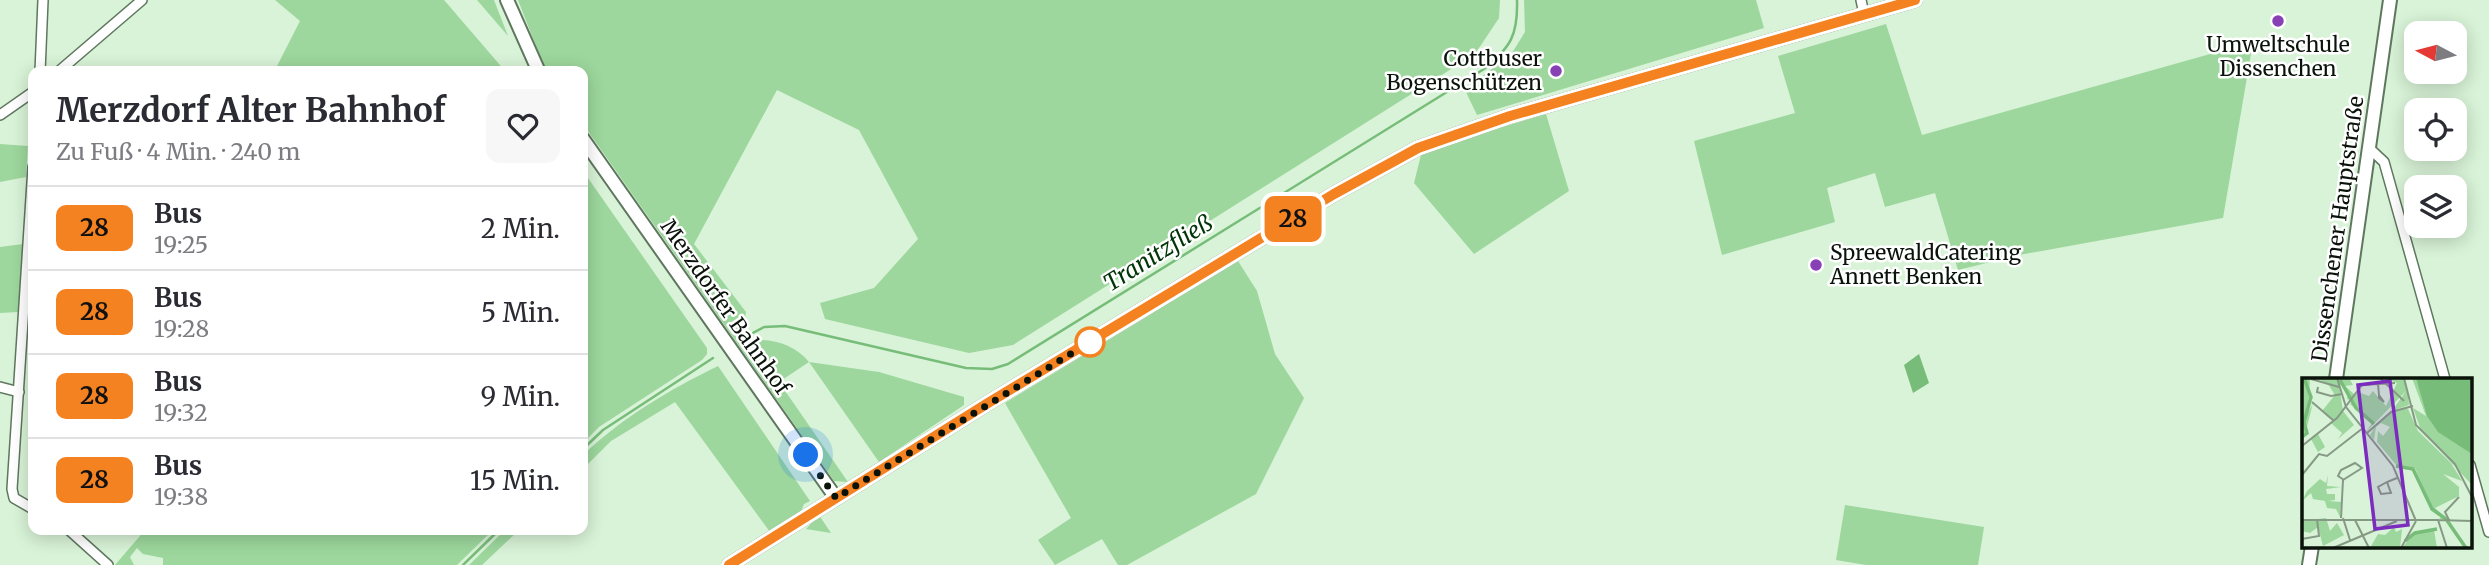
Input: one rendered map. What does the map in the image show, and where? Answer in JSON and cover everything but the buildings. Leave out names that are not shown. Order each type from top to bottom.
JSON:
[{"type":"street","points":[[40,66],[43,0]]},
{"type":"street","points":[[65,66],[142,0]]},
{"type":"street","points":[[507,0],[536,66]]},
{"type":"street","points":[[1861,0],[1864,14]]},
{"type":"street","points":[[738,563],[836,498],[1304,212],[1418,148],[1448,136],[1915,0]]},
{"type":"street","name":"Dissenchener Hauptstraße","points":[[2336,378],[2390,0]]},
{"type":"street","points":[[0,115],[28,95]]},
{"type":"street","name":"Merzdorfer Bahnhof","points":[[588,146],[836,498]]},
{"type":"street","points":[[2369,148],[2384,162],[2444,378]]},
{"type":"street","points":[[28,265],[12,489],[19,503],[28,507]]},
{"type":"street","points":[[0,387],[19,392]]},
{"type":"street","points":[[2472,472],[2489,532]]},
{"type":"street","points":[[75,535],[108,565]]},
{"type":"shaded area","points":[[275,0],[444,0],[501,66],[277,66],[300,21]]},
{"type":"shaded area","points":[[477,0],[494,0],[508,36]]},
{"type":"shaded area","points":[[518,0],[1500,0],[1499,18],[1475,54],[1013,345],[969,353],[825,319],[820,303],[874,288],[918,239],[859,130],[777,90],[694,244],[746,312],[743,332],[749,341],[765,340],[782,344],[797,351],[809,362],[779,382],[848,482],[834,481],[588,131],[588,66],[544,66]]},
{"type":"shaded area","name":"Cottbuser Bogenschützen","points":[[1524,0],[1756,0],[1764,28],[1477,115],[1465,90],[1512,53],[1525,32]]},
{"type":"shaded area","points":[[1886,24],[1922,135],[2253,42],[2223,218],[2019,255],[1958,270],[1935,193],[1885,207],[1875,173],[1827,188],[1835,222],[1722,255],[1694,141],[1795,113],[1778,56]]},
{"type":"shaded area","points":[[1546,114],[1569,191],[1474,254],[1414,183],[1422,151]]},
{"type":"shaded area","points":[[0,144],[28,146],[26,177],[0,182]]},
{"type":"shaded area","points":[[588,178],[707,348],[707,354],[702,360],[599,427],[588,438]]},
{"type":"shaded area","points":[[23,244],[18,312],[0,313],[0,247]]},
{"type":"shaded area","points":[[1238,261],[1257,291],[1275,354],[1304,398],[1256,494],[1127,565],[1118,565],[1102,539],[1055,565],[1038,540],[1071,518],[1005,403]]},
{"type":"shaded area","points":[[1919,354],[1929,383],[1913,393],[1904,365]]},
{"type":"shaded area","points":[[809,362],[879,372],[964,397],[964,405],[879,462]]},
{"type":"shaded area","points":[[718,366],[810,501],[804,504],[800,514],[770,532],[675,402],[611,441],[588,464],[588,450],[598,441],[630,416]]},
{"type":"shaded area","points":[[1845,505],[1984,527],[1978,565],[1866,565],[1836,560]]},
{"type":"shaded area","points":[[819,515],[831,533],[806,529]]},
{"type":"shaded area","points":[[141,535],[488,535],[457,565],[163,565],[163,558],[143,554],[137,548],[130,557],[134,565],[115,565]]},
{"type":"shaded area","points":[[500,535],[514,535],[482,565],[469,565]]},
{"type":"waterway","name":"Tranitzfließ","points":[[747,336],[764,327],[785,326],[966,368],[992,369],[1008,364],[1484,69],[1501,54],[1511,39],[1516,22],[1517,0]]},
{"type":"waterway","name":"Tranitzfließ","points":[[588,444],[603,430],[713,358]]},
{"type":"waterway","name":"Tranitzfließ","points":[[463,565],[494,535]]},
{"type":"bus line","name":"28","points":[[729,565],[988,403],[1334,194],[1418,148],[1510,116],[1915,0]]},
{"type":"place","name":"Umweltschule Dissenchen","points":[[2278,21]]},
{"type":"place","name":"Cottbuser Bogenschützen","points":[[1556,71]]},
{"type":"place","name":"SpreewaldCatering Annett Benken","points":[[1816,265]]},
{"type":"route","points":[[806,455],[836,498],[1090,342]]}]
